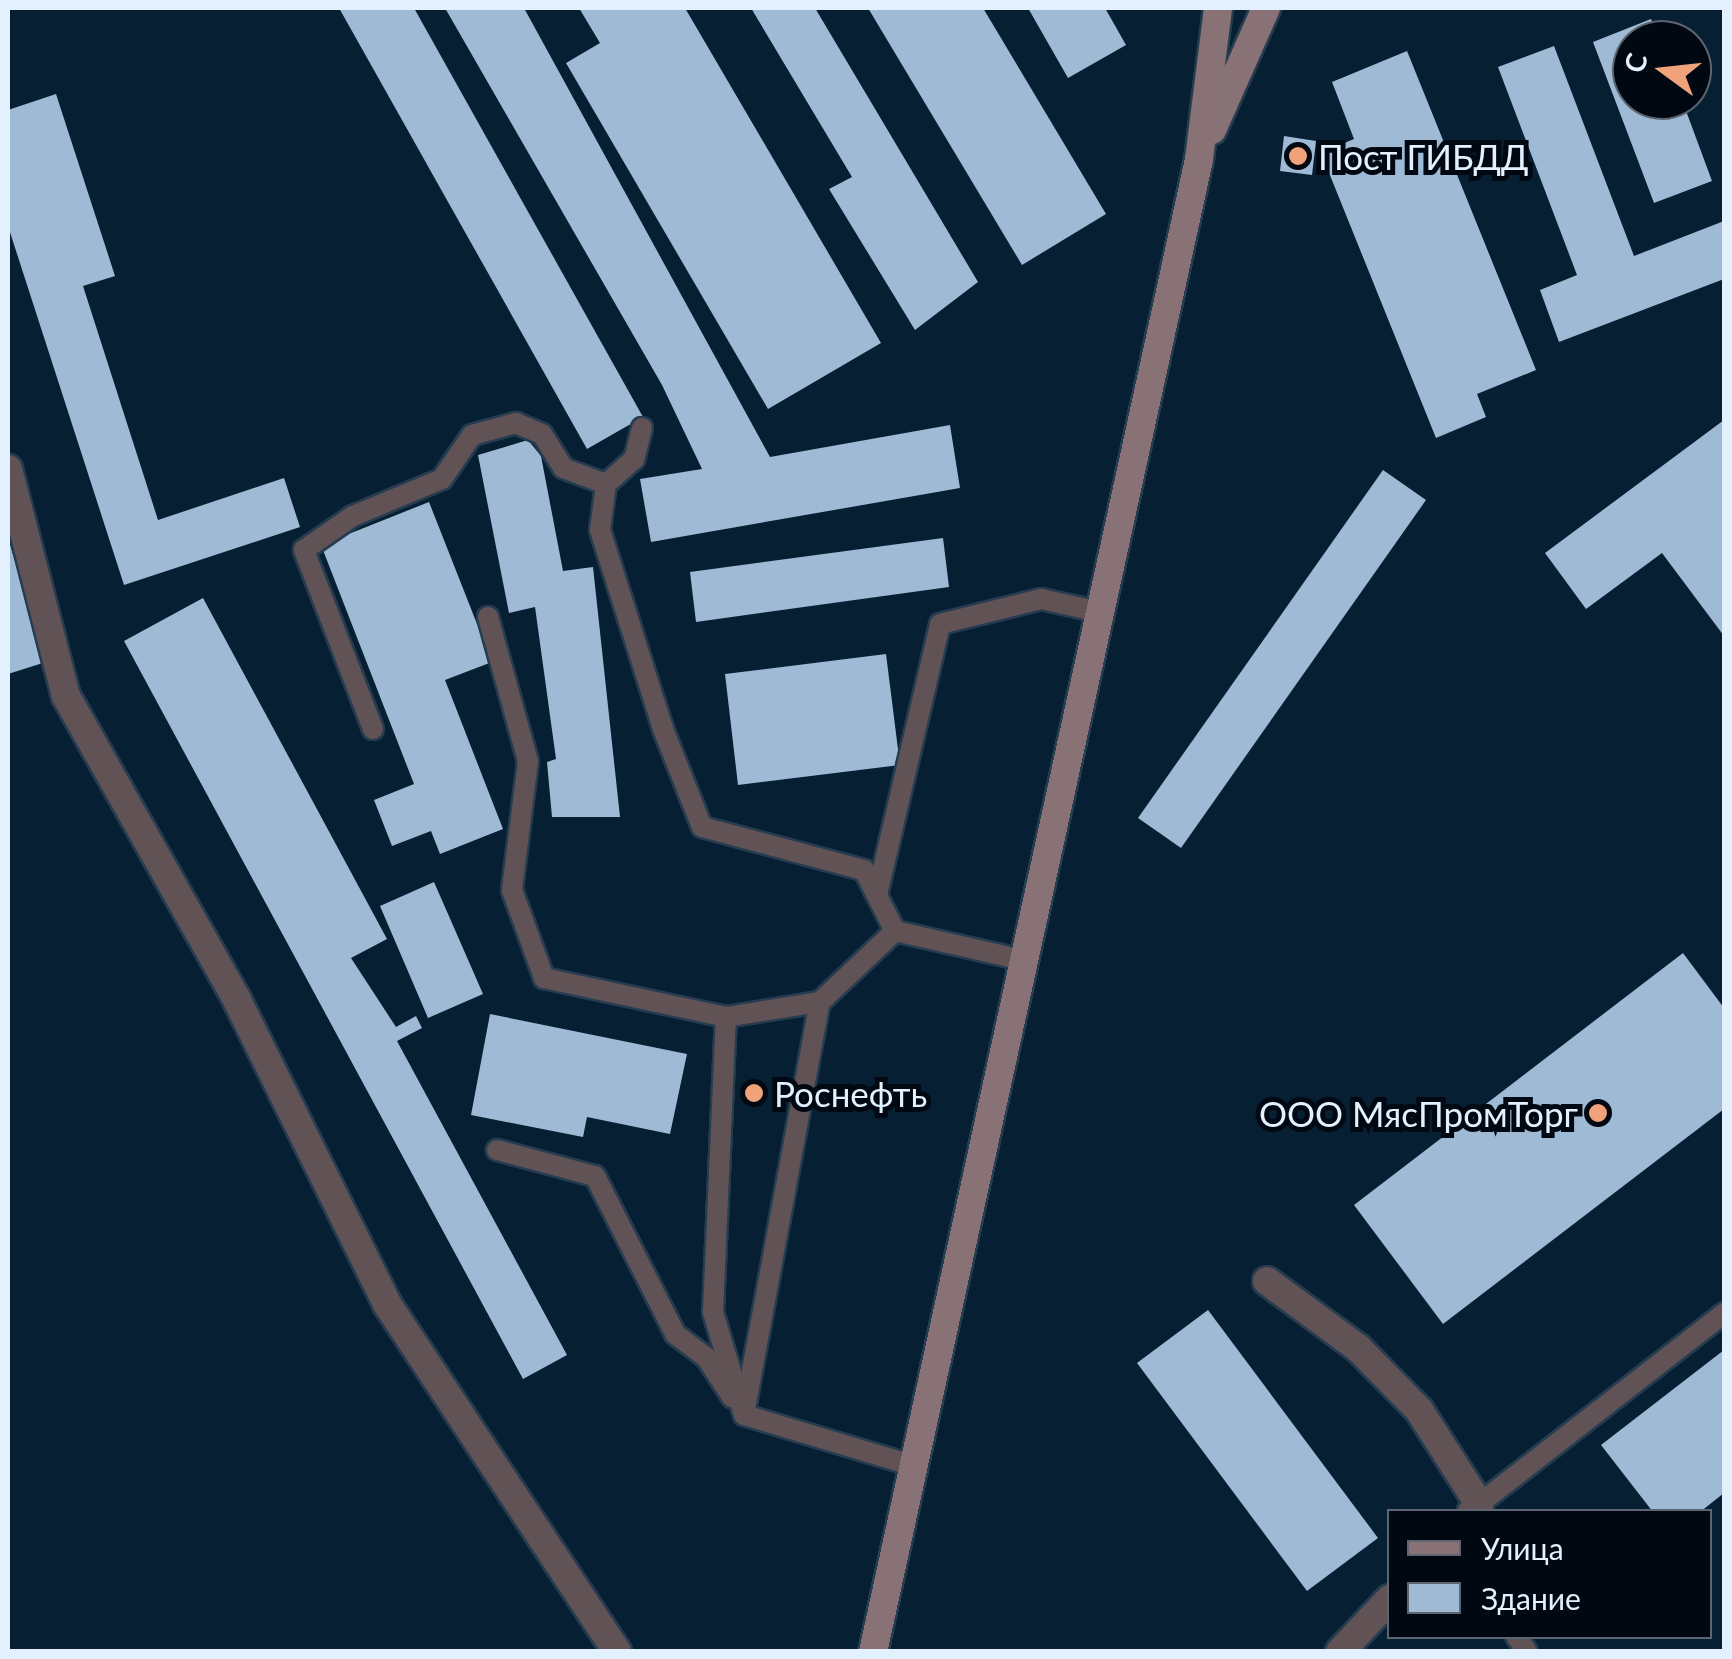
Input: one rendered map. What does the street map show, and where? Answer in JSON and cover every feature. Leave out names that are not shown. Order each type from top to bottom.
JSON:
[{"type":"main road","points":[[873,1652],[1200,159],[1218,8]]},
{"type":"main road","points":[[1200,159],[1266,8]]},
{"type":"street","points":[[8,469],[66,696],[236,998],[387,1304],[617,1652]]},
{"type":"street","points":[[1267,1280],[1358,1348],[1419,1410],[1476,1508]]},
{"type":"street","points":[[1340,1652],[1387,1602]]},
{"type":"lane","points":[[372,729],[304,550],[353,516],[442,479],[472,435],[516,423],[542,434],[562,468],[606,484]]},
{"type":"lane","points":[[642,428],[634,460],[606,484],[600,530],[663,729],[702,828],[864,870],[896,931],[1023,960]]},
{"type":"lane","points":[[877,895],[940,624],[1042,600],[1100,612]]},
{"type":"lane","points":[[488,616],[528,761],[512,890],[544,978],[726,1017],[820,1002],[896,931]]},
{"type":"lane","points":[[744,1415],[820,1002]]},
{"type":"lane","points":[[726,1017],[713,1312],[744,1415]]},
{"type":"lane","points":[[497,1150],[595,1176],[675,1334],[706,1357],[744,1415],[911,1466]]},
{"type":"lane","points":[[1476,1508],[1724,1313]]},
{"type":"building","points":[[339,8],[414,8],[643,417],[587,449]]},
{"type":"building","points":[[445,8],[524,8],[770,457],[950,425],[960,488],[651,542],[640,479],[702,469],[662,385]]},
{"type":"building","points":[[579,8],[685,8],[881,343],[768,409],[566,63],[600,43]]},
{"type":"building","points":[[751,8],[815,8],[978,282],[915,330],[829,189],[852,177]]},
{"type":"building","points":[[868,8],[983,8],[1106,214],[1022,265]]},
{"type":"building","points":[[1028,8],[1105,8],[1126,45],[1068,78]]},
{"type":"building","points":[[1612,34],[1612,92],[1593,42]]},
{"type":"building","points":[[1554,46],[1634,256],[1724,221],[1724,279],[1559,342],[1540,290],[1577,275],[1498,67]]},
{"type":"building","points":[[1407,51],[1536,370],[1477,394],[1486,417],[1436,438],[1321,153],[1354,139],[1332,82]]},
{"type":"building","points":[[56,94],[115,276],[83,286],[158,520],[284,478],[300,527],[124,585],[8,226],[8,110]]},
{"type":"building","points":[[1623,120],[1689,120],[1712,181],[1654,203]]},
{"type":"building","points":[[1284,136],[1316,141],[1312,175],[1280,171]]},
{"type":"building","points":[[1724,420],[1724,636],[1662,553],[1586,609],[1545,553]]},
{"type":"building","points":[[528,440],[541,456],[563,571],[593,567],[620,817],[552,817],[547,762],[556,759],[535,607],[509,613],[478,455]]},
{"type":"building","points":[[1383,470],[1426,500],[1181,848],[1138,818]]},
{"type":"building","points":[[429,502],[492,662],[445,680],[503,829],[440,854],[431,831],[392,846],[374,800],[414,784],[321,545]]},
{"type":"building","points":[[8,538],[46,662],[8,674]]},
{"type":"building","points":[[943,538],[949,587],[696,622],[690,572]]},
{"type":"building","points":[[203,598],[387,939],[351,958],[396,1027],[416,1016],[422,1028],[397,1041],[567,1355],[523,1379],[124,641]]},
{"type":"building","points":[[886,654],[900,765],[738,785],[725,674]]},
{"type":"building","points":[[434,882],[483,994],[428,1018],[380,906]]},
{"type":"building","points":[[1683,953],[1724,1008],[1724,1109],[1443,1324],[1354,1205]]},
{"type":"building","points":[[490,1014],[687,1054],[670,1134],[587,1117],[583,1137],[471,1115]]},
{"type":"building","points":[[1208,1310],[1378,1538],[1307,1591],[1137,1363]]},
{"type":"building","points":[[1724,1350],[1724,1493],[1704,1509],[1651,1509],[1601,1445]]},
{"type":"place","name":"Пост ГИБДД","points":[[1298,156]]},
{"type":"place","name":"Роснефть","points":[[754,1093]]},
{"type":"place","name":"ООО МясПромТорг","points":[[1598,1113]]}]
